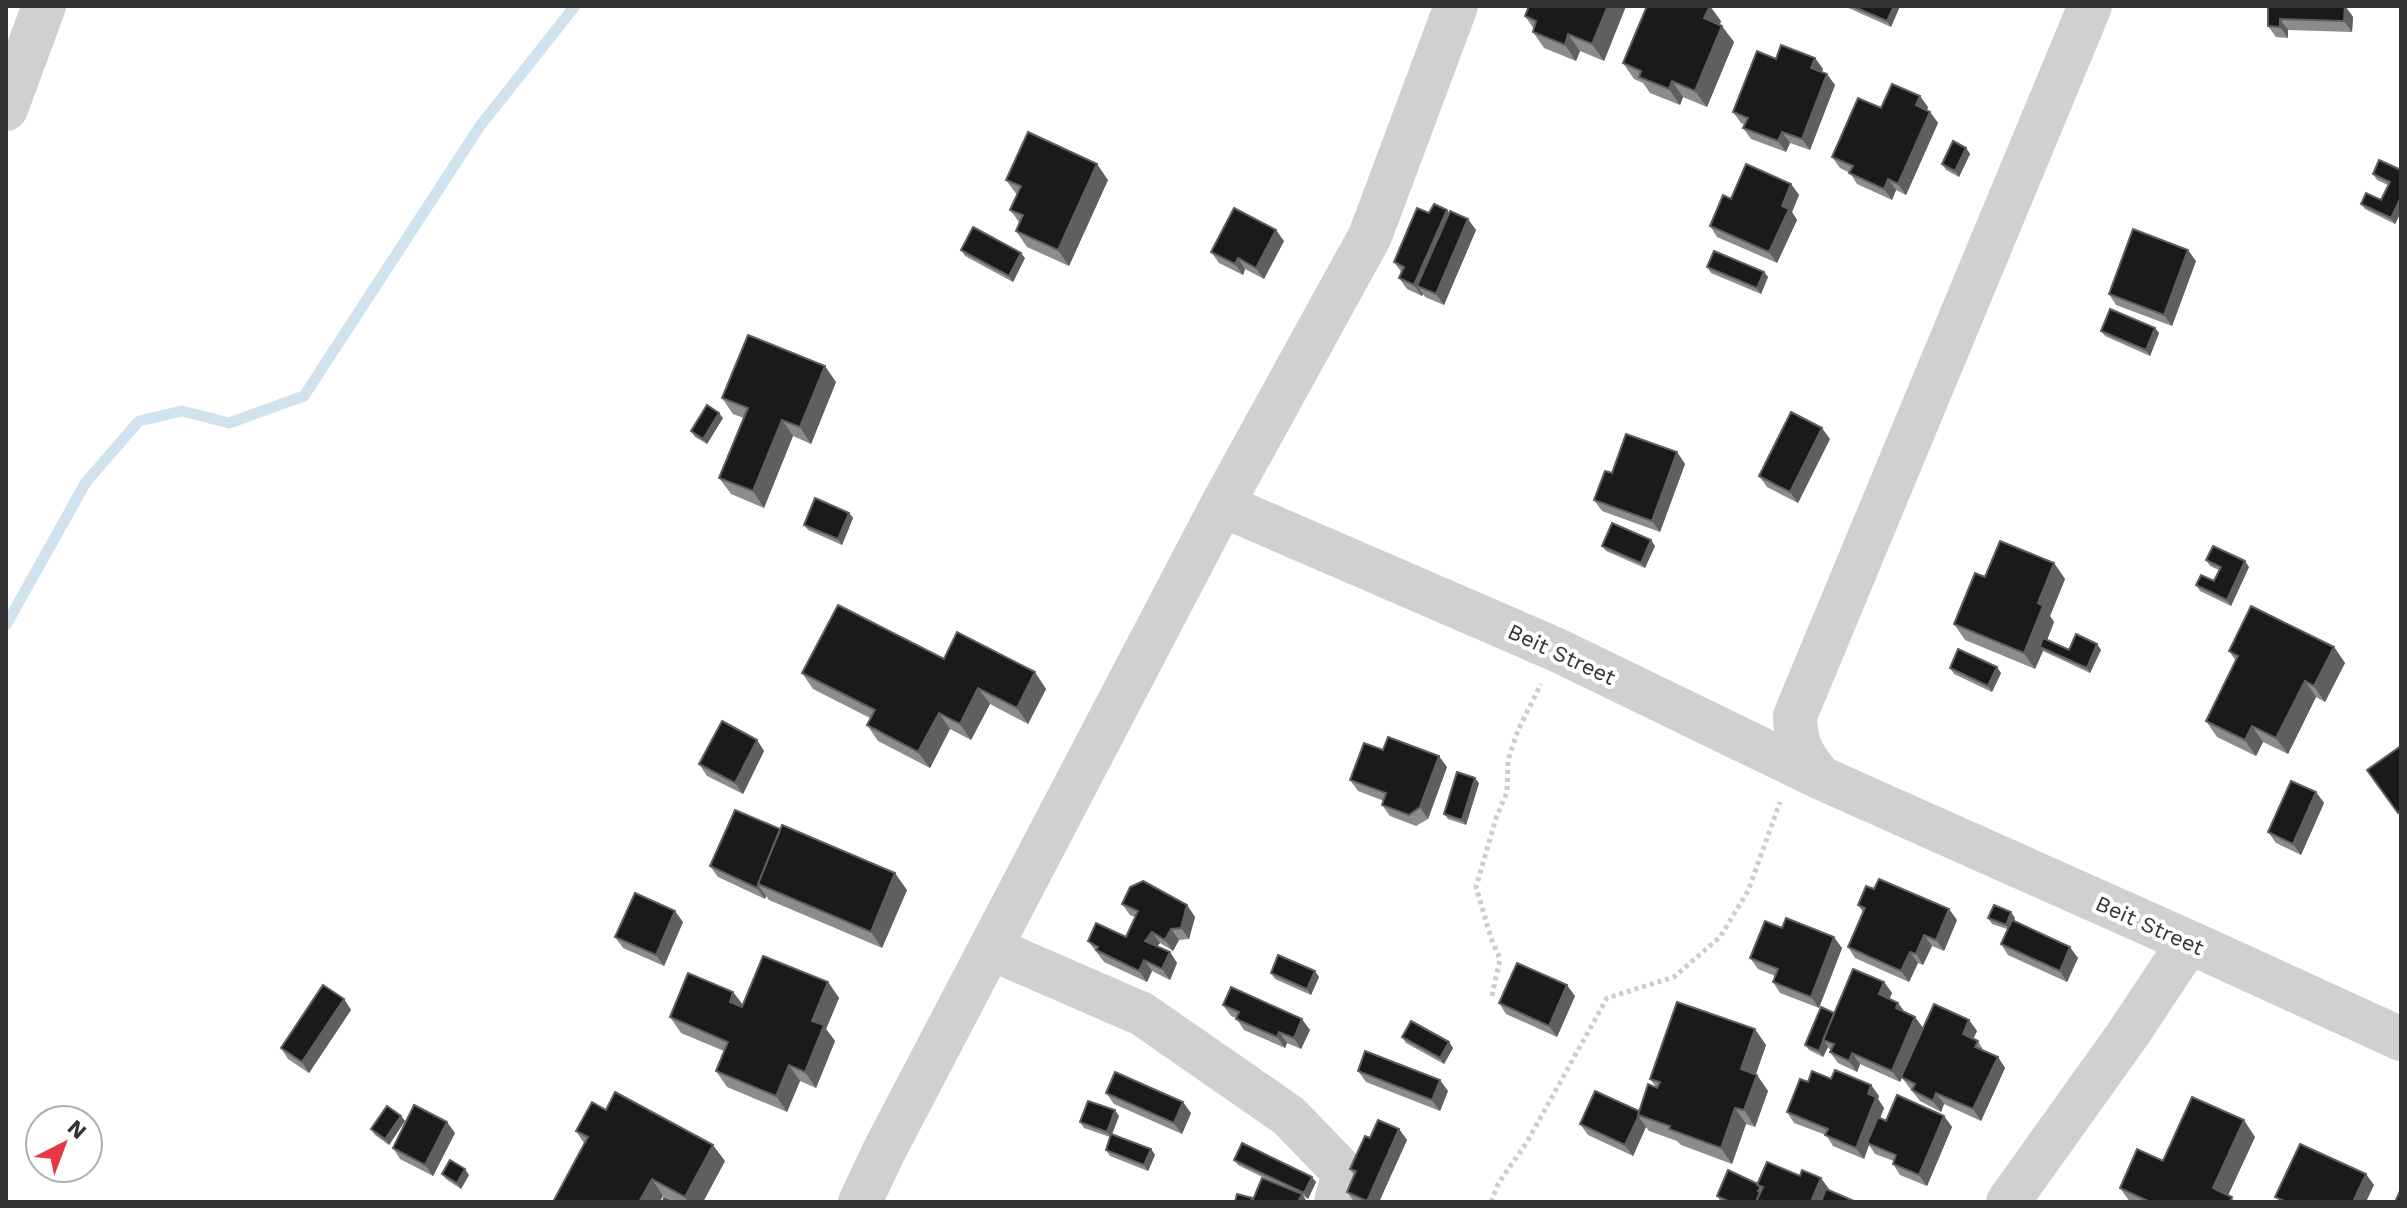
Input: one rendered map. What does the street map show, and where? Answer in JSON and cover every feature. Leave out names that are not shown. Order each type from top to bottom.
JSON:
[{"type":"street","points":[[6,109],[44,6]]},
{"type":"street","points":[[1821,778],[1804,759],[1795,737],[1795,716],[2090,6]]},
{"type":"street","points":[[860,1202],[1222,505],[1370,236],[1443,12]]},
{"type":"street","name":"Beit Street","points":[[1222,505],[1557,650],[1821,778],[2401,1039]]},
{"type":"street","points":[[2008,1202],[2128,1034],[2189,942]]},
{"type":"street","points":[[990,948],[1142,1014],[1289,1116],[1344,1173],[1336,1202]]},
{"type":"path","points":[[1492,996],[1500,959],[1476,887],[1507,792],[1508,760],[1518,730],[1557,650]]},
{"type":"path","points":[[1491,1202],[1498,1184],[1527,1142],[1607,998],[1674,977],[1720,937],[1748,891],[1782,799],[1821,778]]},
{"type":"building","points":[[1529,6],[1608,6],[1592,44],[1568,34],[1565,45],[1533,32],[1536,21],[1525,16]]},
{"type":"building","points":[[1647,6],[1710,6],[1704,18],[1722,26],[1695,91],[1672,81],[1669,89],[1639,77],[1641,71],[1623,63]]},
{"type":"building","points":[[1852,6],[1894,6],[1887,21]]},
{"type":"building","points":[[2268,6],[2345,6],[2344,21],[2280,19],[2280,27],[2268,26]]},
{"type":"building","points":[[1781,45],[1815,58],[1811,68],[1827,74],[1802,139],[1782,132],[1778,141],[1743,128],[1748,118],[1733,112],[1757,51],[1776,59]]},
{"type":"building","points":[[1892,84],[1920,96],[1916,105],[1930,112],[1898,184],[1888,179],[1884,189],[1849,173],[1853,166],[1832,157],[1858,98],[1881,108]]},
{"type":"building","points":[[1028,132],[1097,164],[1058,250],[1016,231],[1023,215],[1010,210],[1021,186],[1006,180]]},
{"type":"building","points":[[1953,141],[1966,148],[1955,171],[1942,164]]},
{"type":"building","points":[[2379,160],[2401,170],[2401,197],[2391,218],[2361,204],[2366,193],[2381,200],[2390,182],[2373,174]]},
{"type":"building","points":[[1746,164],[1791,184],[1782,206],[1789,209],[1769,252],[1710,226],[1723,195],[1731,199]]},
{"type":"building","points":[[1434,204],[1447,210],[1414,285],[1399,278],[1404,267],[1394,262],[1417,208],[1429,213]]},
{"type":"building","points":[[1234,208],[1276,230],[1256,268],[1238,258],[1235,264],[1211,252]]},
{"type":"building","points":[[1450,211],[1468,219],[1436,294],[1417,286]]},
{"type":"building","points":[[973,227],[1021,253],[1009,276],[961,250]]},
{"type":"building","points":[[2133,229],[2188,250],[2164,315],[2109,294]]},
{"type":"building","points":[[1714,251],[1764,272],[1757,288],[1707,267]]},
{"type":"building","points":[[2110,309],[2155,328],[2146,350],[2101,331]]},
{"type":"building","points":[[748,335],[825,366],[800,427],[782,420],[753,491],[719,478],[748,408],[722,398]]},
{"type":"building","points":[[707,405],[719,413],[703,439],[691,431]]},
{"type":"building","points":[[1791,412],[1822,428],[1790,492],[1759,476]]},
{"type":"building","points":[[1626,434],[1677,452],[1652,521],[1594,500],[1605,471],[1612,473]]},
{"type":"building","points":[[815,498],[849,513],[838,539],[804,525]]},
{"type":"building","points":[[1612,523],[1651,540],[1641,563],[1602,546]]},
{"type":"building","points":[[2000,541],[2054,563],[2038,603],[2043,606],[2024,653],[1954,624],[1975,573],[1985,577]]},
{"type":"building","points":[[2213,546],[2245,561],[2227,600],[2196,585],[2201,575],[2214,581],[2221,567],[2206,560]]},
{"type":"building","points":[[838,605],[944,659],[957,632],[1035,672],[1017,708],[978,688],[960,724],[939,713],[918,752],[867,725],[875,710],[802,673]]},
{"type":"building","points":[[2251,606],[2334,647],[2314,686],[2305,681],[2276,738],[2252,726],[2245,740],[2206,721],[2238,656],[2229,651]]},
{"type":"building","points":[[2076,634],[2097,644],[2087,668],[2040,647],[2043,638],[2069,650]]},
{"type":"building","points":[[1958,649],[1997,667],[1988,686],[1950,668]]},
{"type":"building","points":[[722,721],[757,740],[735,783],[699,764]]},
{"type":"building","points":[[1388,737],[1439,756],[1420,807],[1409,815],[1382,805],[1386,793],[1350,780],[1364,743],[1383,750]]},
{"type":"building","points":[[2401,746],[2401,811],[2398,813],[2367,770]]},
{"type":"building","points":[[1457,772],[1475,778],[1462,820],[1444,814]]},
{"type":"building","points":[[2291,781],[2316,792],[2293,844],[2268,832]]},
{"type":"building","points":[[735,810],[780,829],[757,888],[710,866]]},
{"type":"building","points":[[782,825],[895,873],[871,932],[758,884]]},
{"type":"building","points":[[1879,879],[1949,909],[1936,940],[1924,935],[1916,954],[1910,952],[1901,971],[1848,947],[1865,908],[1858,905],[1866,886],[1874,889]]},
{"type":"building","points":[[1143,881],[1187,905],[1181,928],[1171,929],[1165,940],[1152,932],[1145,941],[1170,952],[1162,969],[1144,960],[1139,971],[1096,950],[1098,947],[1088,941],[1096,923],[1126,937],[1138,911],[1122,904],[1130,887]]},
{"type":"building","points":[[635,893],[675,911],[656,955],[615,937]]},
{"type":"building","points":[[1994,905],[2011,912],[2006,925],[1988,918]]},
{"type":"building","points":[[1786,918],[1834,937],[1811,997],[1773,982],[1778,969],[1750,958],[1765,921],[1782,928]]},
{"type":"building","points":[[2012,920],[2070,947],[2060,971],[2001,944]]},
{"type":"building","points":[[1278,955],[1315,971],[1307,989],[1271,973]]},
{"type":"building","points":[[763,956],[828,982],[812,1021],[824,1025],[805,1072],[789,1065],[776,1096],[716,1071],[728,1042],[670,1017],[688,973],[733,992],[730,1002],[742,1007]]},
{"type":"building","points":[[1517,963],[1567,985],[1549,1026],[1499,1003]]},
{"type":"building","points":[[1853,969],[1884,982],[1879,994],[1898,1003],[1896,1008],[1915,1017],[1892,1071],[1852,1053],[1849,1061],[1830,1052],[1834,1044],[1823,1040]]},
{"type":"building","points":[[323,985],[344,999],[302,1062],[281,1048]]},
{"type":"building","points":[[1231,987],[1302,1019],[1294,1038],[1279,1032],[1277,1037],[1236,1019],[1239,1012],[1223,1005]]},
{"type":"building","points":[[1677,1002],[1755,1029],[1741,1069],[1757,1075],[1744,1110],[1735,1108],[1721,1148],[1638,1115],[1648,1084],[1657,1088],[1660,1082],[1650,1079]]},
{"type":"building","points":[[1934,1004],[1969,1020],[1963,1034],[1978,1041],[1975,1047],[1998,1057],[1973,1109],[1936,1093],[1933,1101],[1912,1090],[1915,1084],[1901,1077]]},
{"type":"building","points":[[1821,1007],[1834,1013],[1819,1051],[1805,1045]]},
{"type":"building","points":[[1411,1021],[1449,1042],[1440,1058],[1402,1037]]},
{"type":"building","points":[[1365,1051],[1440,1080],[1432,1100],[1358,1071]]},
{"type":"building","points":[[1835,1070],[1871,1085],[1868,1094],[1876,1097],[1856,1148],[1825,1135],[1828,1129],[1787,1112],[1800,1079],[1808,1082],[1812,1071],[1831,1079]]},
{"type":"building","points":[[1115,1072],[1183,1102],[1174,1123],[1106,1093]]},
{"type":"building","points":[[1595,1091],[1639,1111],[1625,1145],[1580,1124]]},
{"type":"building","points":[[615,1092],[713,1145],[685,1197],[652,1179],[639,1202],[553,1202],[588,1137],[576,1131],[592,1102],[606,1110]]},
{"type":"building","points":[[1897,1095],[1944,1116],[1919,1175],[1893,1164],[1896,1155],[1867,1143],[1878,1117],[1886,1121]]},
{"type":"building","points":[[2192,1097],[2244,1120],[2213,1188],[2232,1197],[2230,1202],[2150,1202],[2120,1188],[2137,1149],[2163,1161]]},
{"type":"building","points":[[1088,1101],[1115,1110],[1107,1132],[1080,1122]]},
{"type":"building","points":[[414,1105],[447,1122],[425,1165],[393,1148]]},
{"type":"building","points":[[387,1106],[401,1116],[385,1139],[371,1129]]},
{"type":"building","points":[[1378,1120],[1399,1129],[1367,1201],[1347,1192],[1356,1171],[1350,1169],[1365,1136],[1370,1138]]},
{"type":"building","points":[[1111,1134],[1151,1149],[1144,1165],[1106,1150]]},
{"type":"building","points":[[1242,1143],[1312,1177],[1304,1193],[1234,1160]]},
{"type":"building","points":[[2300,1144],[2366,1174],[2353,1202],[2286,1202],[2275,1197]]},
{"type":"building","points":[[450,1160],[465,1169],[457,1183],[442,1174]]},
{"type":"building","points":[[1767,1162],[1800,1176],[1802,1170],[1821,1178],[1811,1202],[1756,1202],[1763,1187],[1757,1185]]},
{"type":"building","points":[[1728,1170],[1758,1184],[1760,1192],[1756,1202],[1730,1202],[1717,1196]]},
{"type":"building","points":[[1262,1178],[1302,1194],[1298,1202],[1252,1202]]},
{"type":"building","points":[[1826,1189],[1856,1202],[1821,1202]]},
{"type":"building","points":[[1237,1194],[1252,1198],[1251,1202],[1235,1202]]},
{"type":"waterway","points":[[6,625],[86,482],[139,421],[182,411],[229,423],[304,396],[480,126],[575,6]]}]
